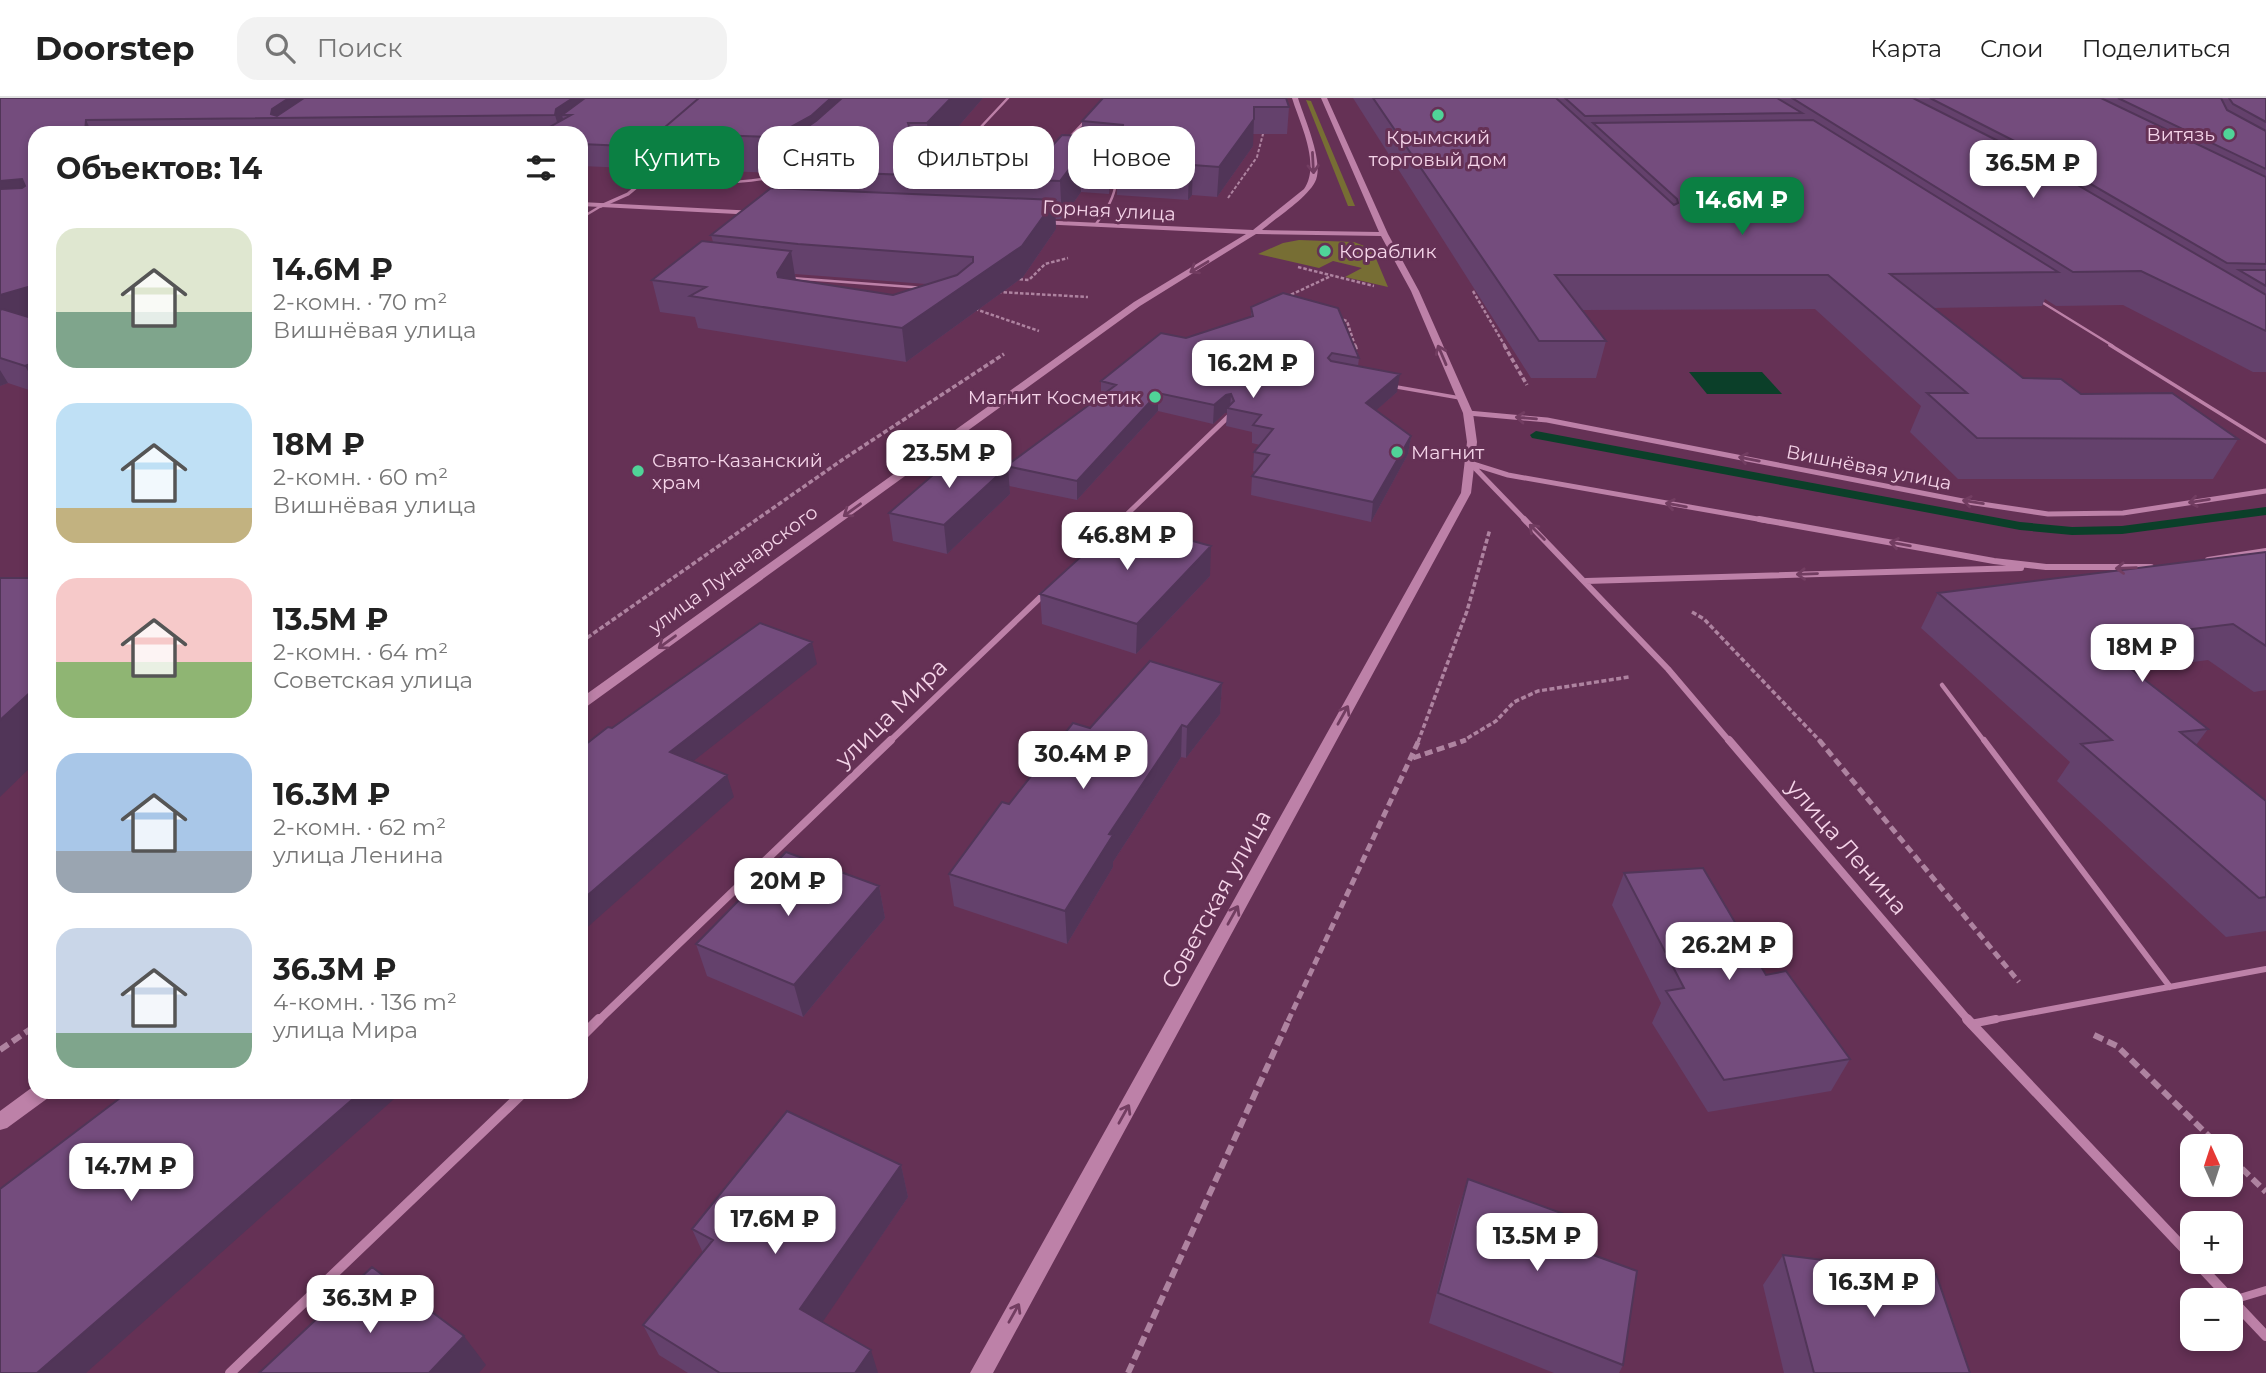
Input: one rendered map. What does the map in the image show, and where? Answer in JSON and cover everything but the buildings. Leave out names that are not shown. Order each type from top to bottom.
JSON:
[{"type":"main road","points":[[1256,231],[1306,190],[1312,180],[1314,159],[1296,98]]},
{"type":"main road","points":[[1324,98],[1384,234],[1416,291],[1468,413]]},
{"type":"main road","points":[[588,205],[759,216]]},
{"type":"main road","name":"Горная улица","points":[[1026,222],[1193,230],[1384,234]]},
{"type":"main road","name":"улица Луначарского","points":[[588,699],[1137,304],[1256,231]]},
{"type":"main road","name":"Советская улица","points":[[981,1373],[1465,493],[1472,442],[1468,413]]},
{"type":"main road","points":[[0,1122],[31,1099]]},
{"type":"street","points":[[601,206],[635,189]]},
{"type":"street","name":"Вишнёвая улица","points":[[1468,413],[1547,420],[1968,502],[2038,512],[2075,515],[2110,513],[2266,491]]},
{"type":"street","points":[[1109,531],[1228,417]]},
{"type":"street","points":[[1469,463],[1508,475],[2046,568]]},
{"type":"street","name":"улица Ленина","points":[[1469,463],[1586,581],[1668,669],[1971,1024],[2180,1245]]},
{"type":"street","points":[[2200,561],[2266,551]]},
{"type":"street","points":[[1586,581],[2160,567]]},
{"type":"street","name":"улица Мира","points":[[588,1030],[1049,589]]},
{"type":"street","points":[[230,1373],[517,1099]]},
{"type":"street","name":"улица Ленина","points":[[2208,1274],[2221,1288]]},
{"type":"street","name":"улица Ленина","points":[[2243,1311],[2266,1336]]},
{"type":"lane","points":[[982,126],[1008,98]]},
{"type":"lane","points":[[1066,142],[1090,116]]},
{"type":"lane","points":[[1096,224],[1105,212],[1115,189]]},
{"type":"lane","points":[[588,214],[601,206]]},
{"type":"lane","points":[[790,278],[934,288]]},
{"type":"lane","points":[[797,288],[803,279]]},
{"type":"lane","points":[[2039,300],[2266,442]]},
{"type":"lane","points":[[1383,384],[1460,398]]},
{"type":"lane","points":[[1942,685],[2170,988]]},
{"type":"lane","points":[[1971,1024],[2266,969]]},
{"type":"lane","points":[[2243,1297],[2266,1290]]},
{"type":"path","points":[[1193,230],[1215,216],[1258,156],[1265,141],[1264,120]]},
{"type":"path","points":[[1006,279],[1029,280],[1045,264],[1071,257]]},
{"type":"path","points":[[1294,266],[1378,287]]},
{"type":"path","points":[[1297,302],[1285,297],[1331,276]]},
{"type":"path","points":[[1473,291],[1547,420]]},
{"type":"path","points":[[998,292],[1099,298]]},
{"type":"path","points":[[969,307],[1039,331],[1028,339]]},
{"type":"path","points":[[1334,316],[1347,321],[1357,352],[1348,360]]},
{"type":"path","points":[[588,637],[842,460],[1005,354]]},
{"type":"path","points":[[1128,1373],[1351,882],[1412,759],[1466,611],[1478,569]]},
{"type":"path","points":[[1704,619],[1832,754],[2006,968],[2046,1010],[2117,1046],[2207,1134]]},
{"type":"path","points":[[1412,759],[1470,739],[1496,721],[1514,702],[1538,691],[1668,669]]},
{"type":"path","points":[[0,1050],[28,1031]]},
{"type":"path","points":[[2244,1171],[2266,1192]]},
{"type":"shaded area","points":[[1306,100],[1311,101],[1355,206],[1348,206]]},
{"type":"shaded area","points":[[1299,240],[1354,242],[1372,249],[1388,287],[1345,277],[1362,268],[1333,261],[1319,268],[1258,254],[1283,243]]},
{"type":"shaded area","points":[[1689,372],[1762,372],[1782,394],[1707,394]]},
{"type":"waterway","points":[[1536,435],[2020,526],[2072,531],[2122,530],[2266,511]]},
{"type":"place","name":"Крымский торговый дом","points":[[1438,115]]},
{"type":"place","name":"Витязь","points":[[2229,134]]},
{"type":"place","name":"Кораблик","points":[[1325,251]]},
{"type":"place","name":"Магнит Косметик","points":[[1155,397]]},
{"type":"place","name":"Магнит","points":[[1397,452]]},
{"type":"place","name":"Свято-Казанский храм","points":[[638,471]]}]
